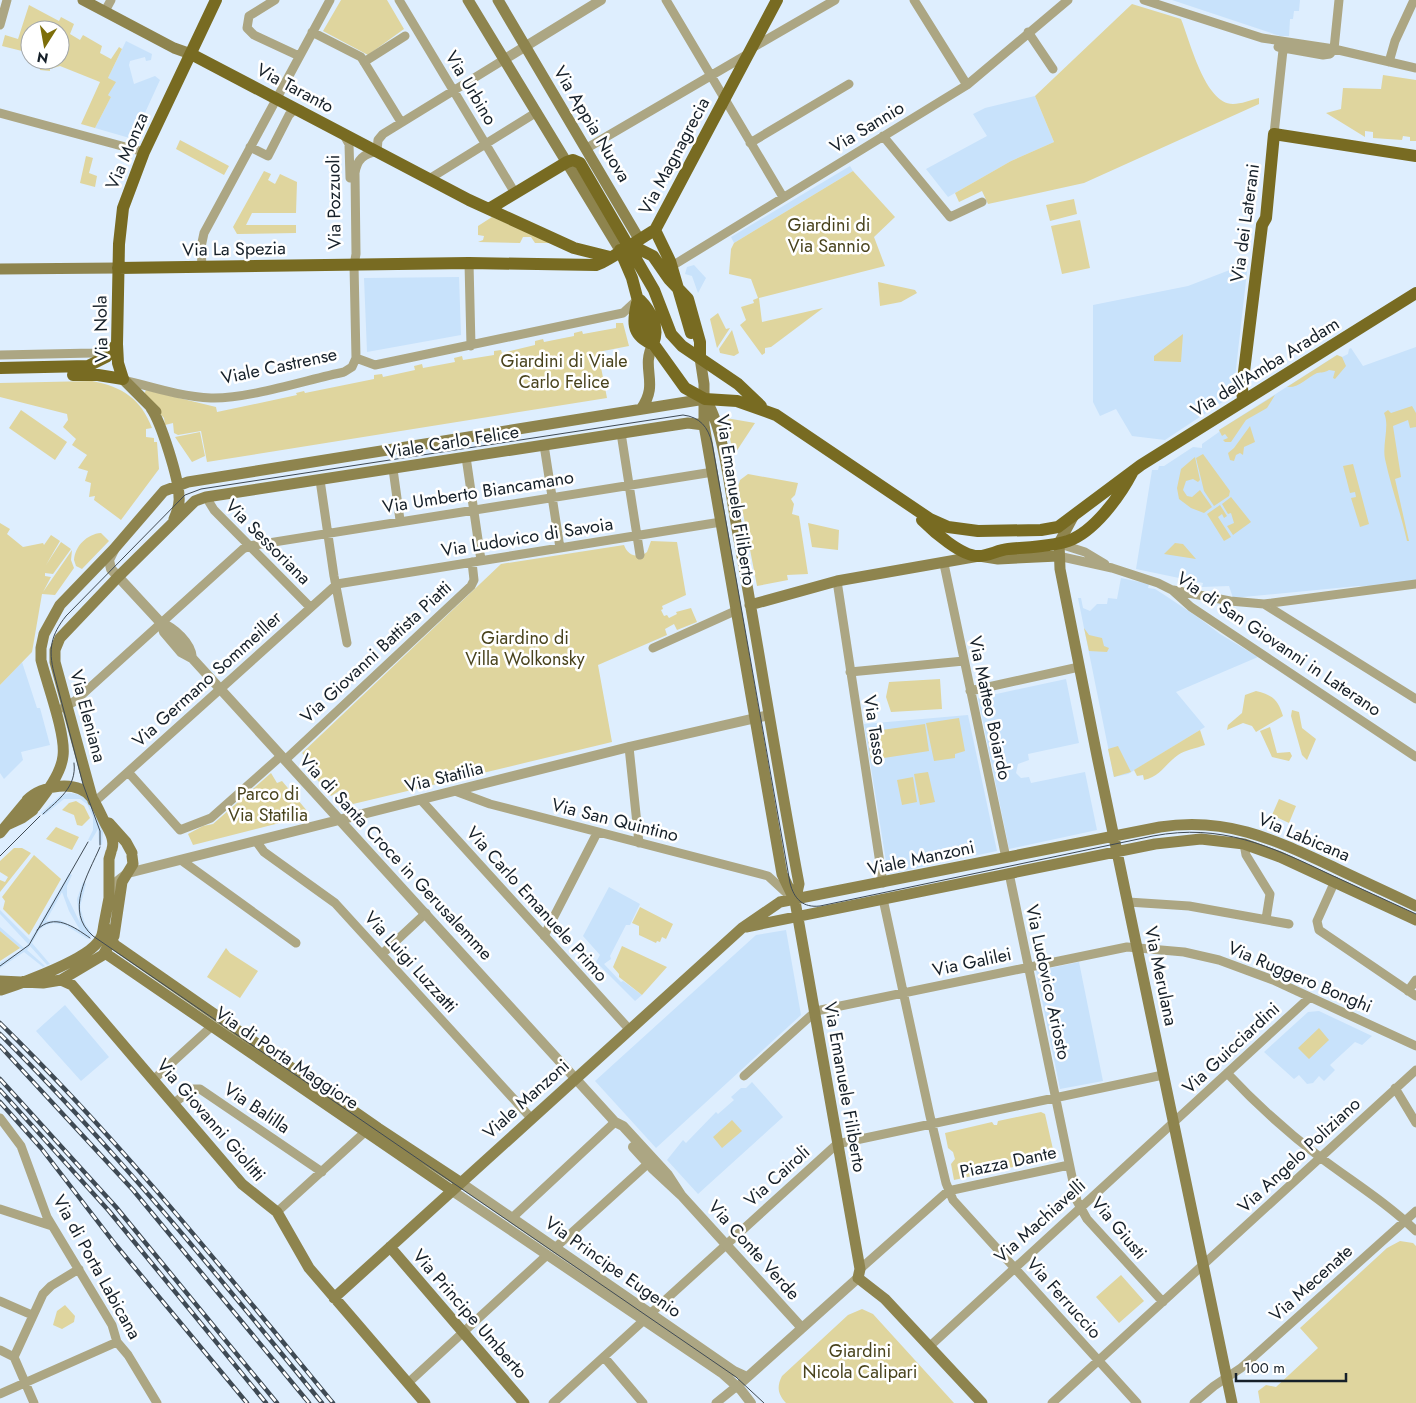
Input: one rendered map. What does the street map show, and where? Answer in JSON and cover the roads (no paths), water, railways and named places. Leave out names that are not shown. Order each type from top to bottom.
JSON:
[{"type":"main road","name":"Via Taranto","points":[[84,0],[174,48],[191,54],[301,110],[429,179],[574,248],[628,248]]},
{"type":"main road","name":"Via Monza","points":[[118,268],[123,208],[144,152],[216,0]]},
{"type":"main road","points":[[468,0],[567,162],[489,209]]},
{"type":"main road","name":"Via Appia Nuova","points":[[498,0],[628,220],[628,248]]},
{"type":"main road","name":"Via Magnagrecia","points":[[655,230],[777,0]]},
{"type":"main road","points":[[1274,134],[1416,156]]},
{"type":"main road","name":"Via dei Laterani","points":[[1243,400],[1243,375],[1262,226],[1266,218],[1274,134]]},
{"type":"main road","name":"Via Appia Nuova","points":[[567,162],[574,160],[583,166],[628,248]]},
{"type":"main road","points":[[655,230],[672,266],[684,315],[700,358]]},
{"type":"main road","name":"Via La Spezia","points":[[0,269],[469,264],[591,265],[602,263],[655,230]]},
{"type":"main road","points":[[628,248],[653,256],[691,306],[700,342],[705,399]]},
{"type":"main road","points":[[628,248],[631,273],[644,324],[653,344],[683,386],[705,399],[733,400],[764,410],[788,422],[910,507],[936,533],[961,550],[979,556]]},
{"type":"main road","points":[[628,248],[656,294],[670,331],[682,346],[741,386],[764,410]]},
{"type":"main road","name":"Via Nola","points":[[118,268],[118,363],[123,379],[151,408],[165,440],[180,499],[174,521]]},
{"type":"main road","name":"Via dell'Amba Aradam","points":[[910,507],[934,522],[958,529],[978,532],[1055,528],[1074,516],[1099,494],[1243,400],[1416,293]]},
{"type":"main road","points":[[638,298],[652,318],[655,331],[648,357],[650,392],[641,409]]},
{"type":"main road","points":[[638,298],[634,327],[641,337],[653,344]]},
{"type":"main road","points":[[0,368],[88,366],[104,359],[117,344]]},
{"type":"main road","name":"Viale Castrense","points":[[0,376],[91,374],[123,379]]},
{"type":"main road","name":"Viale Carlo Felice","points":[[177,484],[705,399]]},
{"type":"main road","name":"Via Emanuele Filiberto","points":[[705,399],[704,425],[735,611],[782,874],[795,901],[798,917],[859,1274]]},
{"type":"main road","name":"Via Emanuele Filiberto","points":[[705,399],[712,409],[717,422],[750,605],[799,884],[795,901]]},
{"type":"main road","name":"Viale Carlo Felice","points":[[206,497],[688,423],[704,425]]},
{"type":"main road","points":[[750,605],[837,581],[944,564],[996,551],[1059,550],[1101,516],[1118,497],[1133,472]]},
{"type":"main road","points":[[114,549],[164,491],[177,484]]},
{"type":"main road","points":[[118,577],[191,504],[206,497]]},
{"type":"main road","points":[[1059,550],[1074,516]]},
{"type":"main road","points":[[1031,530],[1059,550]]},
{"type":"main road","name":"Via Eleniana","points":[[2,828],[48,788],[60,768],[63,755],[41,660],[43,638],[55,611],[114,549]]},
{"type":"main road","name":"Via Merulana","points":[[1059,550],[1079,667],[1232,1403]]},
{"type":"main road","name":"Via Eleniana","points":[[100,813],[67,707],[55,658],[58,641],[118,577]]},
{"type":"main road","points":[[48,788],[74,788],[96,799]]},
{"type":"main road","points":[[1,990],[53,971],[94,946],[100,939],[109,894],[109,859],[112,839],[100,813]]},
{"type":"main road","points":[[0,981],[43,983],[61,980],[105,953],[114,942],[122,882],[133,862],[132,854],[126,842],[100,813]]},
{"type":"main road","name":"Via Labicana","points":[[1114,837],[1184,825],[1238,828],[1278,842],[1416,906]]},
{"type":"main road","name":"Viale Manzoni","points":[[334,1298],[629,1029],[742,928],[774,904],[1114,837]]},
{"type":"main road","name":"Via Labicana","points":[[1117,852],[1189,840],[1220,840],[1244,844],[1280,856],[1416,920]]},
{"type":"main road","name":"Viale Manzoni","points":[[742,928],[1117,852]]},
{"type":"main road","points":[[104,922],[106,933],[114,942]]},
{"type":"main road","name":"Via di Porta Maggiore","points":[[114,942],[362,1116],[460,1182]]},
{"type":"main road","name":"Via di Porta Maggiore","points":[[105,953],[210,1027],[451,1190]]},
{"type":"main road","name":"Via Giovanni Giolitti","points":[[61,980],[70,983],[246,1189],[277,1212],[299,1253],[334,1298],[425,1403]]},
{"type":"main road","name":"Via Principe Umberto","points":[[390,1247],[524,1403]]},
{"type":"main road","points":[[859,1274],[930,1346],[982,1403]]},
{"type":"street","points":[[0,25],[7,0]]},
{"type":"street","points":[[105,12],[111,0]]},
{"type":"street","points":[[275,0],[249,16],[247,28],[254,35],[299,56]]},
{"type":"street","points":[[202,267],[200,247],[203,236],[330,0]]},
{"type":"street","name":"Via Urbino","points":[[399,0],[515,193]]},
{"type":"street","points":[[377,151],[380,136],[601,0]]},
{"type":"street","points":[[666,0],[783,198]]},
{"type":"street","points":[[587,148],[835,0]]},
{"type":"street","points":[[914,0],[967,85]]},
{"type":"street","name":"Via Sannio","points":[[672,266],[967,85],[1068,0]]},
{"type":"street","points":[[1144,0],[1162,3],[1262,38],[1334,49],[1416,68]]},
{"type":"street","points":[[1262,38],[1283,50],[1326,55],[1332,53],[1334,49],[1338,0]]},
{"type":"street","points":[[1389,62],[1396,38],[1414,0]]},
{"type":"street","points":[[312,32],[361,57],[401,122]]},
{"type":"street","points":[[1028,32],[1053,69]]},
{"type":"street","points":[[364,62],[405,36]]},
{"type":"street","points":[[1283,50],[1286,46],[1293,43]]},
{"type":"street","name":"Via dei Laterani","points":[[1274,134],[1283,50]]},
{"type":"street","points":[[750,143],[848,84]]},
{"type":"street","points":[[250,146],[268,156],[289,115],[293,111],[301,110]]},
{"type":"street","points":[[429,179],[485,142],[537,112]]},
{"type":"street","points":[[0,113],[144,152]]},
{"type":"street","name":"Via Pozzuoli","points":[[343,133],[348,141],[350,153],[350,255],[354,265]]},
{"type":"street","points":[[883,136],[950,217],[982,202]]},
{"type":"street","name":"Via Pozzuoli","points":[[354,265],[356,254],[355,171],[360,158],[377,151]]},
{"type":"street","points":[[469,264],[471,346]]},
{"type":"street","points":[[354,265],[356,358]]},
{"type":"street","name":"Viale Castrense","points":[[123,379],[185,394],[224,397],[344,372],[352,367],[356,358],[375,365],[623,314],[638,298]]},
{"type":"street","points":[[0,355],[98,353],[106,351],[117,344]]},
{"type":"street","points":[[621,433],[640,556]]},
{"type":"street","points":[[544,445],[560,548]]},
{"type":"street","name":"Via Giovanni Battista Piatti","points":[[128,772],[180,830],[211,818],[283,758],[471,586],[474,580],[477,561],[473,509],[466,458]]},
{"type":"street","points":[[393,469],[400,520]]},
{"type":"street","name":"Via Umberto Biancamano","points":[[249,546],[400,520],[713,472]]},
{"type":"street","points":[[320,480],[347,643]]},
{"type":"street","name":"Via Sessoriana","points":[[206,497],[214,510],[310,607]]},
{"type":"street","name":"Via Ludovico di Savoia","points":[[337,584],[721,522]]},
{"type":"street","points":[[54,710],[67,707],[249,546]]},
{"type":"street","points":[[114,549],[110,564],[118,577]]},
{"type":"street","name":"Via di San Giovanni in Laterano","points":[[1059,550],[1085,552],[1115,568],[1172,590],[1191,607],[1416,757]]},
{"type":"street","name":"Via Matteo Boiardo","points":[[944,564],[1006,858]]},
{"type":"street","name":"Via di Santa Croce in Gerusalemme","points":[[118,577],[161,624],[168,637],[181,652],[192,658],[575,1078]]},
{"type":"street","name":"Via Tasso","points":[[837,581],[883,883]]},
{"type":"street","name":"Via Germano Sommeiller","points":[[96,799],[337,584]]},
{"type":"street","points":[[1172,590],[1230,601],[1264,604],[1416,584]]},
{"type":"street","points":[[1264,604],[1416,699]]},
{"type":"street","points":[[653,648],[735,611]]},
{"type":"street","points":[[850,672],[964,661]]},
{"type":"street","points":[[970,690],[1079,667]]},
{"type":"street","name":"Via Statilia","points":[[128,873],[629,747],[769,715]]},
{"type":"street","points":[[629,747],[639,843]]},
{"type":"street","points":[[482,784],[485,796],[490,804]]},
{"type":"street","name":"Via San Quintino","points":[[456,791],[490,804],[597,833],[768,876],[782,874]]},
{"type":"street","name":"Via Carlo Emanuele Primo","points":[[421,800],[629,1029]]},
{"type":"street","points":[[544,936],[597,833]]},
{"type":"street","name":"Via Luigi Luzzatti","points":[[256,841],[264,852],[329,897],[531,1118]]},
{"type":"street","points":[[1244,844],[1246,856],[1270,894],[1266,919]]},
{"type":"street","points":[[180,860],[296,943]]},
{"type":"street","points":[[109,894],[114,884],[128,873]]},
{"type":"street","name":"Via Ludovico Ariosto","points":[[1009,873],[1055,1097]]},
{"type":"street","name":"Via San Quintino","points":[[768,876],[795,901]]},
{"type":"street","points":[[1335,881],[1317,921],[1317,927],[1416,996]]},
{"type":"street","points":[[883,899],[932,1123]]},
{"type":"street","points":[[1128,902],[1189,906],[1289,924]]},
{"type":"street","points":[[382,954],[426,913]]},
{"type":"street","name":"Via Galilei","points":[[814,1012],[1117,948],[1138,947]]},
{"type":"street","name":"Via Ruggero Bonghi","points":[[1138,947],[1184,952],[1219,960],[1260,974],[1416,1046]]},
{"type":"street","points":[[1408,990],[1416,980]]},
{"type":"street","name":"Via Guicciardini","points":[[1174,1123],[1310,997]]},
{"type":"street","points":[[744,1076],[814,1012]]},
{"type":"street","points":[[152,1080],[210,1027]]},
{"type":"street","name":"Via Angelo Poliziano","points":[[1052,1403],[1416,1070]]},
{"type":"street","points":[[1227,1073],[1276,1122],[1320,1158],[1405,1220],[1416,1231]]},
{"type":"street","points":[[837,1144],[1163,1075]]},
{"type":"street","name":"Via Conte Verde","points":[[575,1078],[615,1122],[618,1130],[650,1161],[668,1175],[681,1195],[802,1328]]},
{"type":"street","points":[[1395,1088],[1416,1123]]},
{"type":"street","name":"Via Balilla","points":[[173,1104],[192,1089],[200,1089],[322,1172]]},
{"type":"street","name":"Piazza Dante","points":[[932,1123],[948,1191],[1069,1165],[1055,1097]]},
{"type":"street","points":[[513,1217],[615,1122]]},
{"type":"street","name":"Via di Porta Labicana","points":[[2,1123],[21,1146],[43,1208],[112,1326],[117,1342],[126,1352],[157,1403]]},
{"type":"street","name":"Via Machiavelli","points":[[930,1346],[1014,1266],[1174,1123]]},
{"type":"street","points":[[277,1212],[365,1132]]},
{"type":"street","name":"Via Cairoli","points":[[553,1403],[837,1144]]},
{"type":"street","points":[[556,1247],[650,1161]]},
{"type":"street","name":"Via Giusti","points":[[1069,1165],[1079,1208],[1090,1223],[1163,1302]]},
{"type":"street","name":"Via Principe Eugenio","points":[[460,1182],[556,1247],[737,1386],[751,1403]]},
{"type":"street","name":"Via Principe Eugenio","points":[[451,1190],[546,1256],[734,1371],[747,1377]]},
{"type":"street","points":[[716,1403],[802,1328],[948,1191]]},
{"type":"street","name":"Via Ferruccio","points":[[948,1191],[953,1200],[1137,1403]]},
{"type":"street","points":[[0,1209],[53,1226]]},
{"type":"street","name":"Via Mecenate","points":[[1194,1403],[1241,1368],[1416,1210]]},
{"type":"street","points":[[408,1383],[546,1256]]},
{"type":"street","points":[[34,1403],[24,1386],[14,1357],[32,1315],[46,1290],[79,1270]]},
{"type":"street","points":[[0,1301],[32,1315]]},
{"type":"street","points":[[0,1394],[24,1386],[54,1370],[117,1342]]},
{"type":"street","points":[[0,1350],[14,1357]]},
{"type":"street","points":[[604,1357],[643,1403]]},
{"type":"tram line","points":[[100,845],[100,831],[83,784],[54,673],[51,657],[52,643],[57,630],[66,616],[185,495],[201,489],[683,415],[699,421],[706,428],[712,443],[790,883],[794,894],[804,904],[820,906],[1153,836],[1201,833],[1223,835],[1265,846],[1416,914]]},
{"type":"tram line","points":[[43,814],[60,798],[69,786],[73,779],[74,763]]},
{"type":"tram line","points":[[0,856],[40,816]]},
{"type":"tram line","points":[[0,966],[29,945],[88,842]]},
{"type":"tram line","points":[[100,847],[85,881],[79,904],[84,926],[93,936],[736,1377],[764,1403]]},
{"type":"tram line","points":[[37,930],[50,922],[64,923],[90,938]]},
{"type":"railway","points":[[0,1023],[88,1114],[172,1208],[333,1403]]},
{"type":"railway","points":[[0,1034],[126,1169],[322,1403]]},
{"type":"railway","points":[[0,1046],[133,1190],[309,1403]]},
{"type":"railway","points":[[0,1079],[116,1207],[277,1403]]},
{"type":"railway","points":[[0,1090],[109,1211],[266,1403]]},
{"type":"railway","points":[[0,1102],[41,1148],[115,1244],[247,1403]]},
{"type":"park label","name":"Giardini di Via Sannio","points":[[829,235]]},
{"type":"park label","name":"Giardini di Viale Carlo Felice","points":[[564,371]]},
{"type":"park label","name":"Giardino di Villa Wolkonsky","points":[[525,648]]},
{"type":"park label","name":"Parco di Via Statilia","points":[[268,804]]},
{"type":"park label","name":"Giardini Nicola Calipari","points":[[860,1361]]}]
